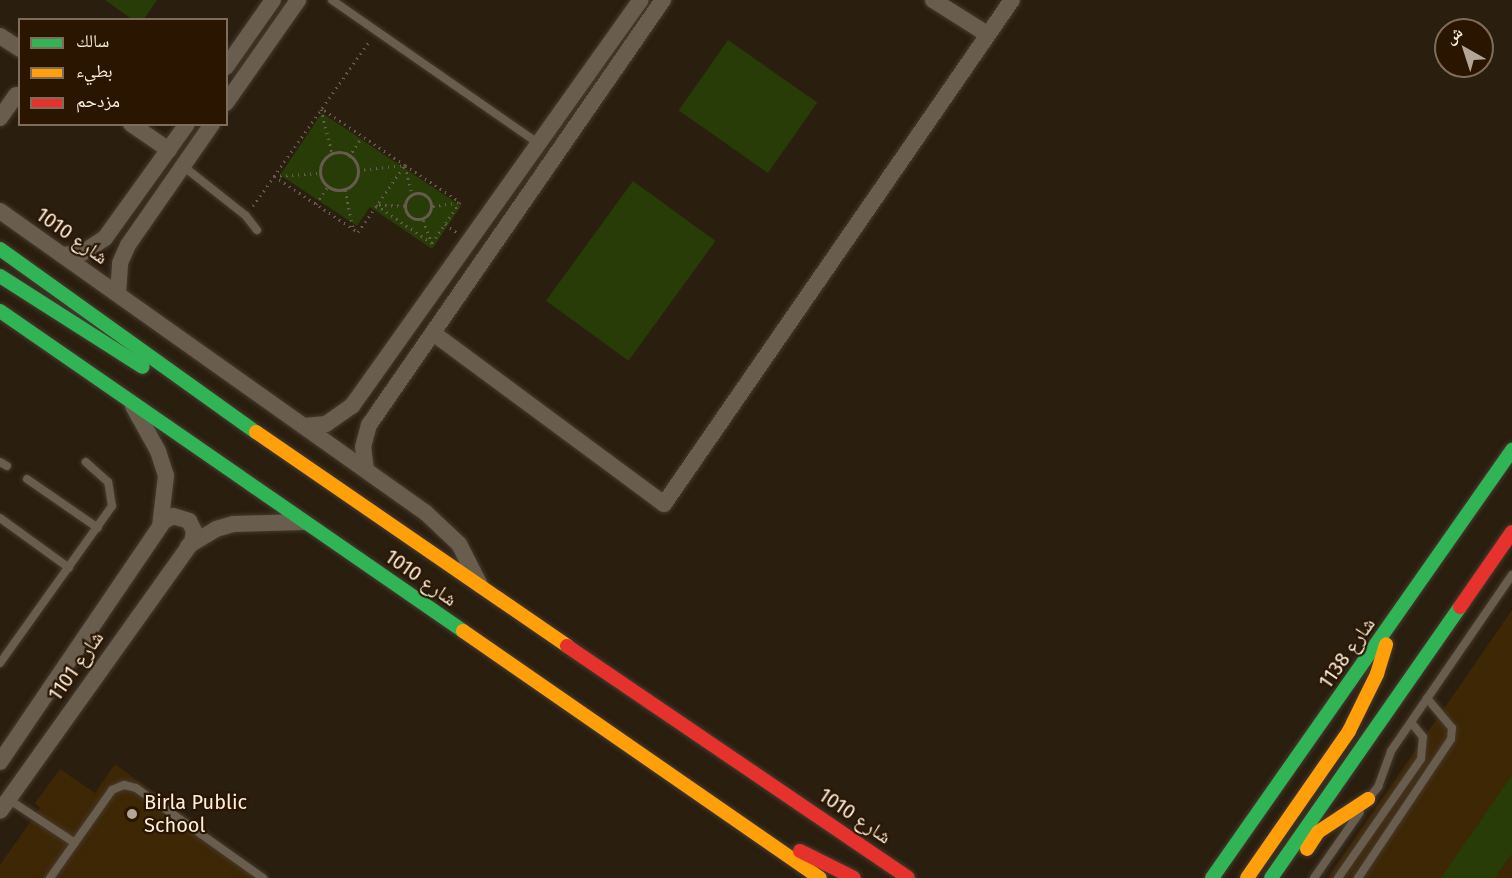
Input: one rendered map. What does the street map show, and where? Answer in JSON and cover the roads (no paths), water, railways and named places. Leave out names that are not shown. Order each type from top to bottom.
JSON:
[{"type":"street","points":[[228,64],[273,0]]},
{"type":"street","points":[[228,100],[298,0]]},
{"type":"street","points":[[304,426],[336,420],[357,398],[639,0]]},
{"type":"street","points":[[366,470],[364,435],[375,415],[663,0]]},
{"type":"street","points":[[933,0],[987,34]]},
{"type":"street","points":[[433,333],[664,504],[1012,0]]},
{"type":"street","points":[[0,36],[18,48]]},
{"type":"street","points":[[0,118],[16,95]]},
{"type":"street","points":[[134,126],[169,150]]},
{"type":"street","points":[[62,255],[91,249],[110,231],[186,126]]},
{"type":"street","points":[[118,294],[120,263],[128,245],[211,126]]},
{"type":"street","name":"شارع 1010","points":[[0,211],[444,527],[459,544],[480,585]]},
{"type":"street","points":[[110,231],[128,245]]},
{"type":"street","name":"شارع 1010","points":[[0,249],[185,381],[908,878]]},
{"type":"street","points":[[0,276],[125,358],[185,381]]},
{"type":"street","name":"شارع 1010","points":[[0,311],[820,878]]},
{"type":"street","points":[[357,398],[361,413],[375,415]]},
{"type":"street","name":"شارع 1101","points":[[1,760],[160,526],[166,476],[158,450],[130,403]]},
{"type":"street","name":"شارع 1138","points":[[1212,878],[1276,790],[1512,450]]},
{"type":"street","points":[[160,526],[174,516],[189,521],[194,531],[188,546]]},
{"type":"street","name":"شارع 1101","points":[[4,805],[188,546],[216,529],[233,524],[303,522]]},
{"type":"street","points":[[1271,878],[1512,532]]},
{"type":"street","points":[[1247,878],[1349,731],[1377,674],[1393,621]]},
{"type":"street","points":[[1200,878],[1276,790]]},
{"type":"street","points":[[1286,878],[1318,832],[1368,799]]},
{"type":"street","points":[[743,825],[854,878]]},
{"type":"lane","points":[[332,0],[538,143]]},
{"type":"lane","points":[[183,166],[246,216],[257,230]]},
{"type":"lane","points":[[0,663],[112,506],[108,482],[86,462]]},
{"type":"lane","points":[[27,479],[98,528]]},
{"type":"lane","points":[[0,518],[69,567]]},
{"type":"lane","points":[[1314,878],[1378,787],[1391,751],[1512,575]]},
{"type":"lane","points":[[1358,878],[1451,739],[1452,728],[1427,698]]},
{"type":"lane","points":[[1338,878],[1421,759],[1424,737],[1411,722]]},
{"type":"lane","points":[[50,878],[112,790],[130,785],[263,878]]},
{"type":"lane","points":[[4,805],[75,843]]},
{"type":"place","name":"Birla Public School","points":[[132,814]]}]
